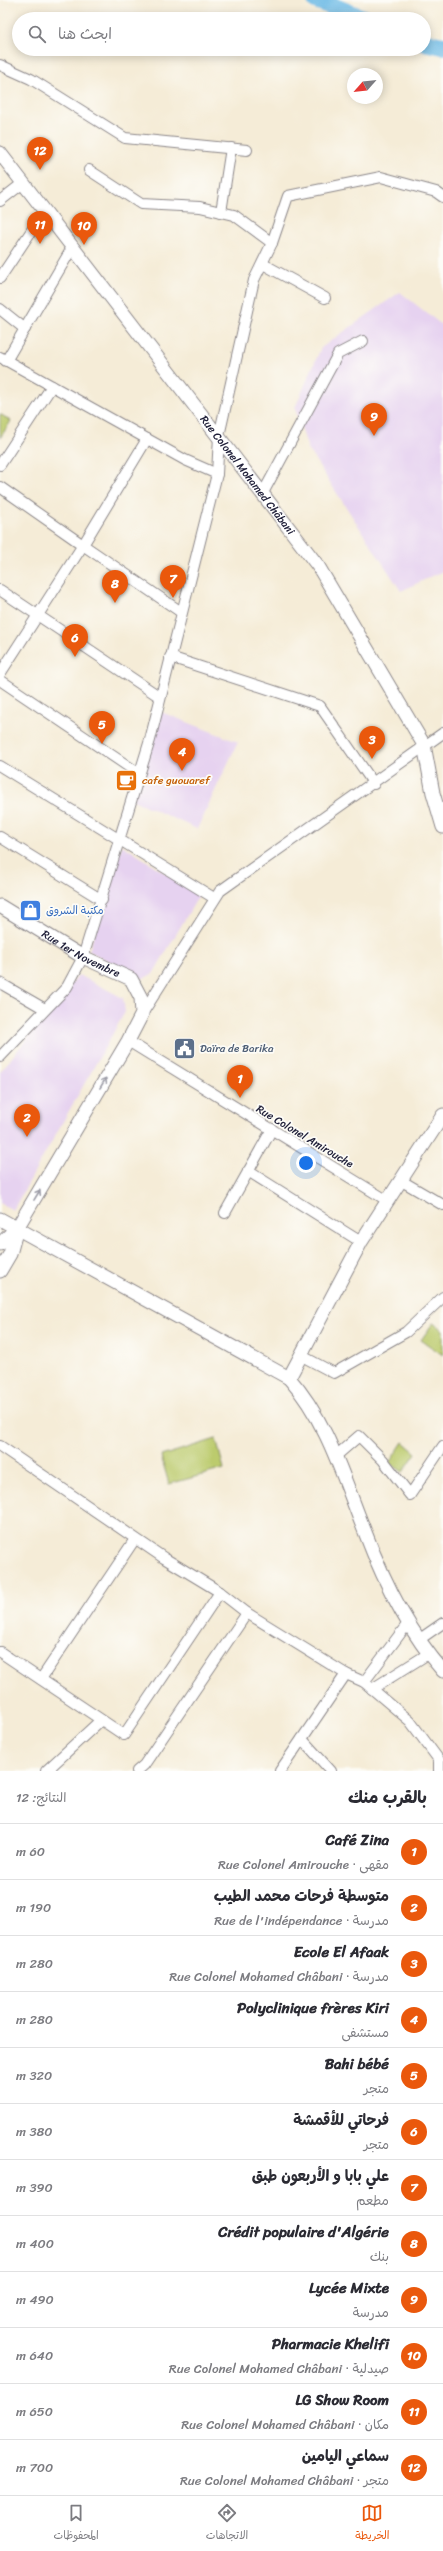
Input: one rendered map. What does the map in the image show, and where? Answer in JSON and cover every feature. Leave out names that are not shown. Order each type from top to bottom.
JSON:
[{"type":"main road","name":"Rue Colonel Mohamed Châbani","points":[[0,152],[44,212],[219,436],[318,566],[424,745],[433,793],[443,826]]},
{"type":"main road","name":"Rue 1er Novembre","points":[[0,906],[83,957],[131,979],[141,998],[142,1014]]},
{"type":"main road","points":[[0,1272],[10,1254],[17,1228],[128,1041],[142,1014]]},
{"type":"main road","points":[[289,1378],[361,1242],[443,1115]]},
{"type":"main road","points":[[0,1219],[289,1378],[306,1397],[337,1456],[365,1532],[396,1604],[420,1639],[428,1654],[443,1671]]},
{"type":"main road","points":[[0,1244],[17,1228]]},
{"type":"street","points":[[0,65],[31,79],[125,138],[247,150]]},
{"type":"street","points":[[221,212],[231,148]]},
{"type":"street","points":[[89,170],[141,204],[200,207],[221,212],[234,216],[272,243]]},
{"type":"street","points":[[2,1050],[67,987],[83,957],[102,900],[138,773],[150,740],[181,612],[217,474],[219,436],[254,280],[272,243],[288,196],[381,176],[436,192],[443,197]]},
{"type":"street","points":[[0,201],[23,184]]},
{"type":"street","points":[[2,273],[44,212]]},
{"type":"street","points":[[72,248],[25,329],[3,359],[147,439],[217,474]]},
{"type":"street","points":[[263,264],[325,298]]},
{"type":"street","points":[[0,309],[25,329]]},
{"type":"street","points":[[263,493],[338,354],[363,341]]},
{"type":"street","points":[[0,465],[52,386]]},
{"type":"street","points":[[0,674],[37,614],[83,545],[147,439]]},
{"type":"street","points":[[0,487],[181,612]]},
{"type":"street","points":[[0,590],[160,697]]},
{"type":"street","points":[[170,657],[320,706],[374,784]]},
{"type":"street","points":[[0,680],[138,773]]},
{"type":"street","points":[[142,1014],[214,898],[232,880],[374,784],[424,745],[443,734]]},
{"type":"street","points":[[0,766],[214,898]]},
{"type":"street","points":[[0,837],[102,900]]},
{"type":"street","points":[[0,983],[46,1009]]},
{"type":"street","name":"Rue Colonel Amirouche","points":[[128,1041],[388,1201]]},
{"type":"street","points":[[225,1213],[272,1129]]},
{"type":"street","points":[[248,1171],[361,1242]]},
{"type":"street","points":[[400,1180],[443,1204]]},
{"type":"street","points":[[302,1356],[334,1373],[406,1332],[443,1297]]},
{"type":"street","points":[[337,1456],[359,1436],[383,1460],[410,1495],[443,1446]]},
{"type":"street","points":[[0,1446],[136,1539],[220,1592],[247,1613],[368,1686],[410,1721],[439,1760],[439,1771]]},
{"type":"street","points":[[41,1679],[136,1539]]},
{"type":"street","points":[[0,1652],[124,1735],[220,1592]]},
{"type":"street","points":[[137,1771],[144,1765],[247,1613]]},
{"type":"street","points":[[368,1686],[408,1622]]},
{"type":"street","points":[[420,1639],[443,1623]]},
{"type":"street","points":[[368,1686],[428,1654]]},
{"type":"street","points":[[280,1771],[346,1674]]},
{"type":"street","points":[[46,1771],[101,1720]]},
{"type":"street","points":[[302,1739],[331,1771]]},
{"type":"shaded area","points":[[400,292],[443,326],[443,571],[401,591],[308,449],[295,408],[321,348]]},
{"type":"shaded area","points":[[156,710],[238,742],[197,829],[133,800]]},
{"type":"shaded area","points":[[122,845],[199,895],[153,974],[144,978],[139,978],[89,951]]},
{"type":"shaded area","points":[[79,975],[123,998],[125,1012],[13,1210],[0,1203],[0,1072]]},
{"type":"green space","points":[[0,414],[11,421],[0,438]]},
{"type":"green space","points":[[433,1323],[443,1330],[443,1355],[421,1340]]},
{"type":"green space","points":[[216,1439],[224,1469],[169,1484],[161,1456]]},
{"type":"green space","points":[[403,1442],[416,1453],[403,1472],[389,1463]]},
{"type":"waterway","points":[[316,0],[347,12]]},
{"type":"waterway","points":[[431,43],[443,46]]},
{"type":"place","name":"سماعي اليامين","points":[[40,170]]},
{"type":"place","name":"LG Show Room","points":[[40,244]]},
{"type":"place","name":"Pharmacie Khelifi","points":[[84,245]]},
{"type":"place","name":"Lycée Mixte","points":[[374,436]]},
{"type":"place","name":"علي بابا و الأربعون طبق","points":[[173,598]]},
{"type":"place","name":"Crédit populaire d'Algérie","points":[[115,603]]},
{"type":"place","name":"فرحاتي للأقمشة","points":[[75,657]]},
{"type":"place","name":"Bahi bébé","points":[[102,744]]},
{"type":"place","name":"Ecole El Afaak","points":[[372,759]]},
{"type":"place","name":"Polyclinique frères Kiri","points":[[182,771]]},
{"type":"place","name":"cafe guouaref","points":[[126,780]]},
{"type":"place","name":"مكتبة الشروق","points":[[30,910]]},
{"type":"place","name":"Daïra de Barika","points":[[185,1048]]},
{"type":"place","name":"Café Zina","points":[[240,1098]]},
{"type":"place","name":"متوسطة فرحات محمد الطيب","points":[[27,1137]]}]
